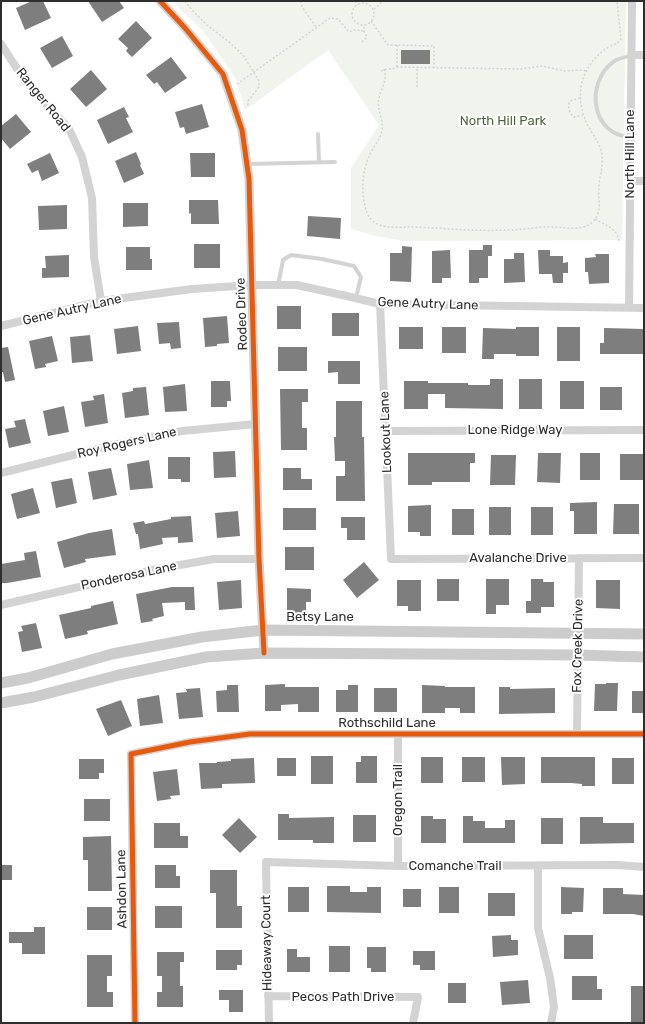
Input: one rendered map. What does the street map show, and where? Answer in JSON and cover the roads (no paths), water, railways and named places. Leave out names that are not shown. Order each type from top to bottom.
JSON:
[{"type":"main road","name":"Betsy Lane","points":[[1,683],[28,678],[112,654],[202,637],[263,630],[578,632],[644,634]]},
{"type":"main road","points":[[1,703],[34,697],[118,675],[206,657],[264,653],[578,655],[644,657]]},
{"type":"street","name":"Rodeo Drive","points":[[160,1],[185,28],[223,74],[242,130],[249,180],[259,559],[264,653]]},
{"type":"street","name":"North Hill Lane","points":[[629,308],[632,1]]},
{"type":"street","name":"Ranger Road","points":[[1,44],[23,78],[69,129],[82,157],[92,198],[94,257],[101,301]]},
{"type":"street","points":[[631,55],[644,55]]},
{"type":"street","points":[[631,181],[644,181]]},
{"type":"street","name":"Gene Autry Lane","points":[[1,326],[101,301],[192,289],[252,285],[297,285],[380,304],[644,308]]},
{"type":"street","name":"Lookout Lane","points":[[380,304],[391,559]]},
{"type":"street","name":"Roy Rogers Lane","points":[[1,472],[109,446],[182,431],[256,424]]},
{"type":"street","name":"Lone Ridge Way","points":[[386,431],[644,430]]},
{"type":"street","name":"Fox Creek Drive","points":[[577,734],[579,558]]},
{"type":"street","name":"Avalanche Drive","points":[[391,559],[644,558]]},
{"type":"street","name":"Ponderosa Lane","points":[[1,605],[157,569],[214,559],[259,559]]},
{"type":"street","name":"Rothschild Lane","points":[[131,754],[190,742],[250,734],[644,734]]},
{"type":"street","name":"Oregon Trail","points":[[398,734],[398,866]]},
{"type":"street","name":"Ashdon Lane","points":[[131,754],[135,1023]]},
{"type":"street","name":"Comanche Trail","points":[[266,862],[398,866],[618,865],[644,867]]},
{"type":"street","name":"Hideaway Court","points":[[266,862],[269,1023]]},
{"type":"street","points":[[538,866],[538,928],[550,978],[554,1007],[551,1023]]},
{"type":"street","name":"Pecos Path Drive","points":[[268,996],[418,997],[413,1023]]},
{"type":"lane","points":[[630,137],[621,136],[611,132],[602,122],[596,106],[596,87],[603,71],[614,61],[631,55]]},
{"type":"lane","points":[[318,134],[319,162]]},
{"type":"lane","points":[[247,164],[336,162]]},
{"type":"lane","points":[[278,285],[283,260],[291,255],[322,259],[354,266],[361,277],[356,298]]},
{"type":"park label","name":"North Hill Park","points":[[503,121]]}]
